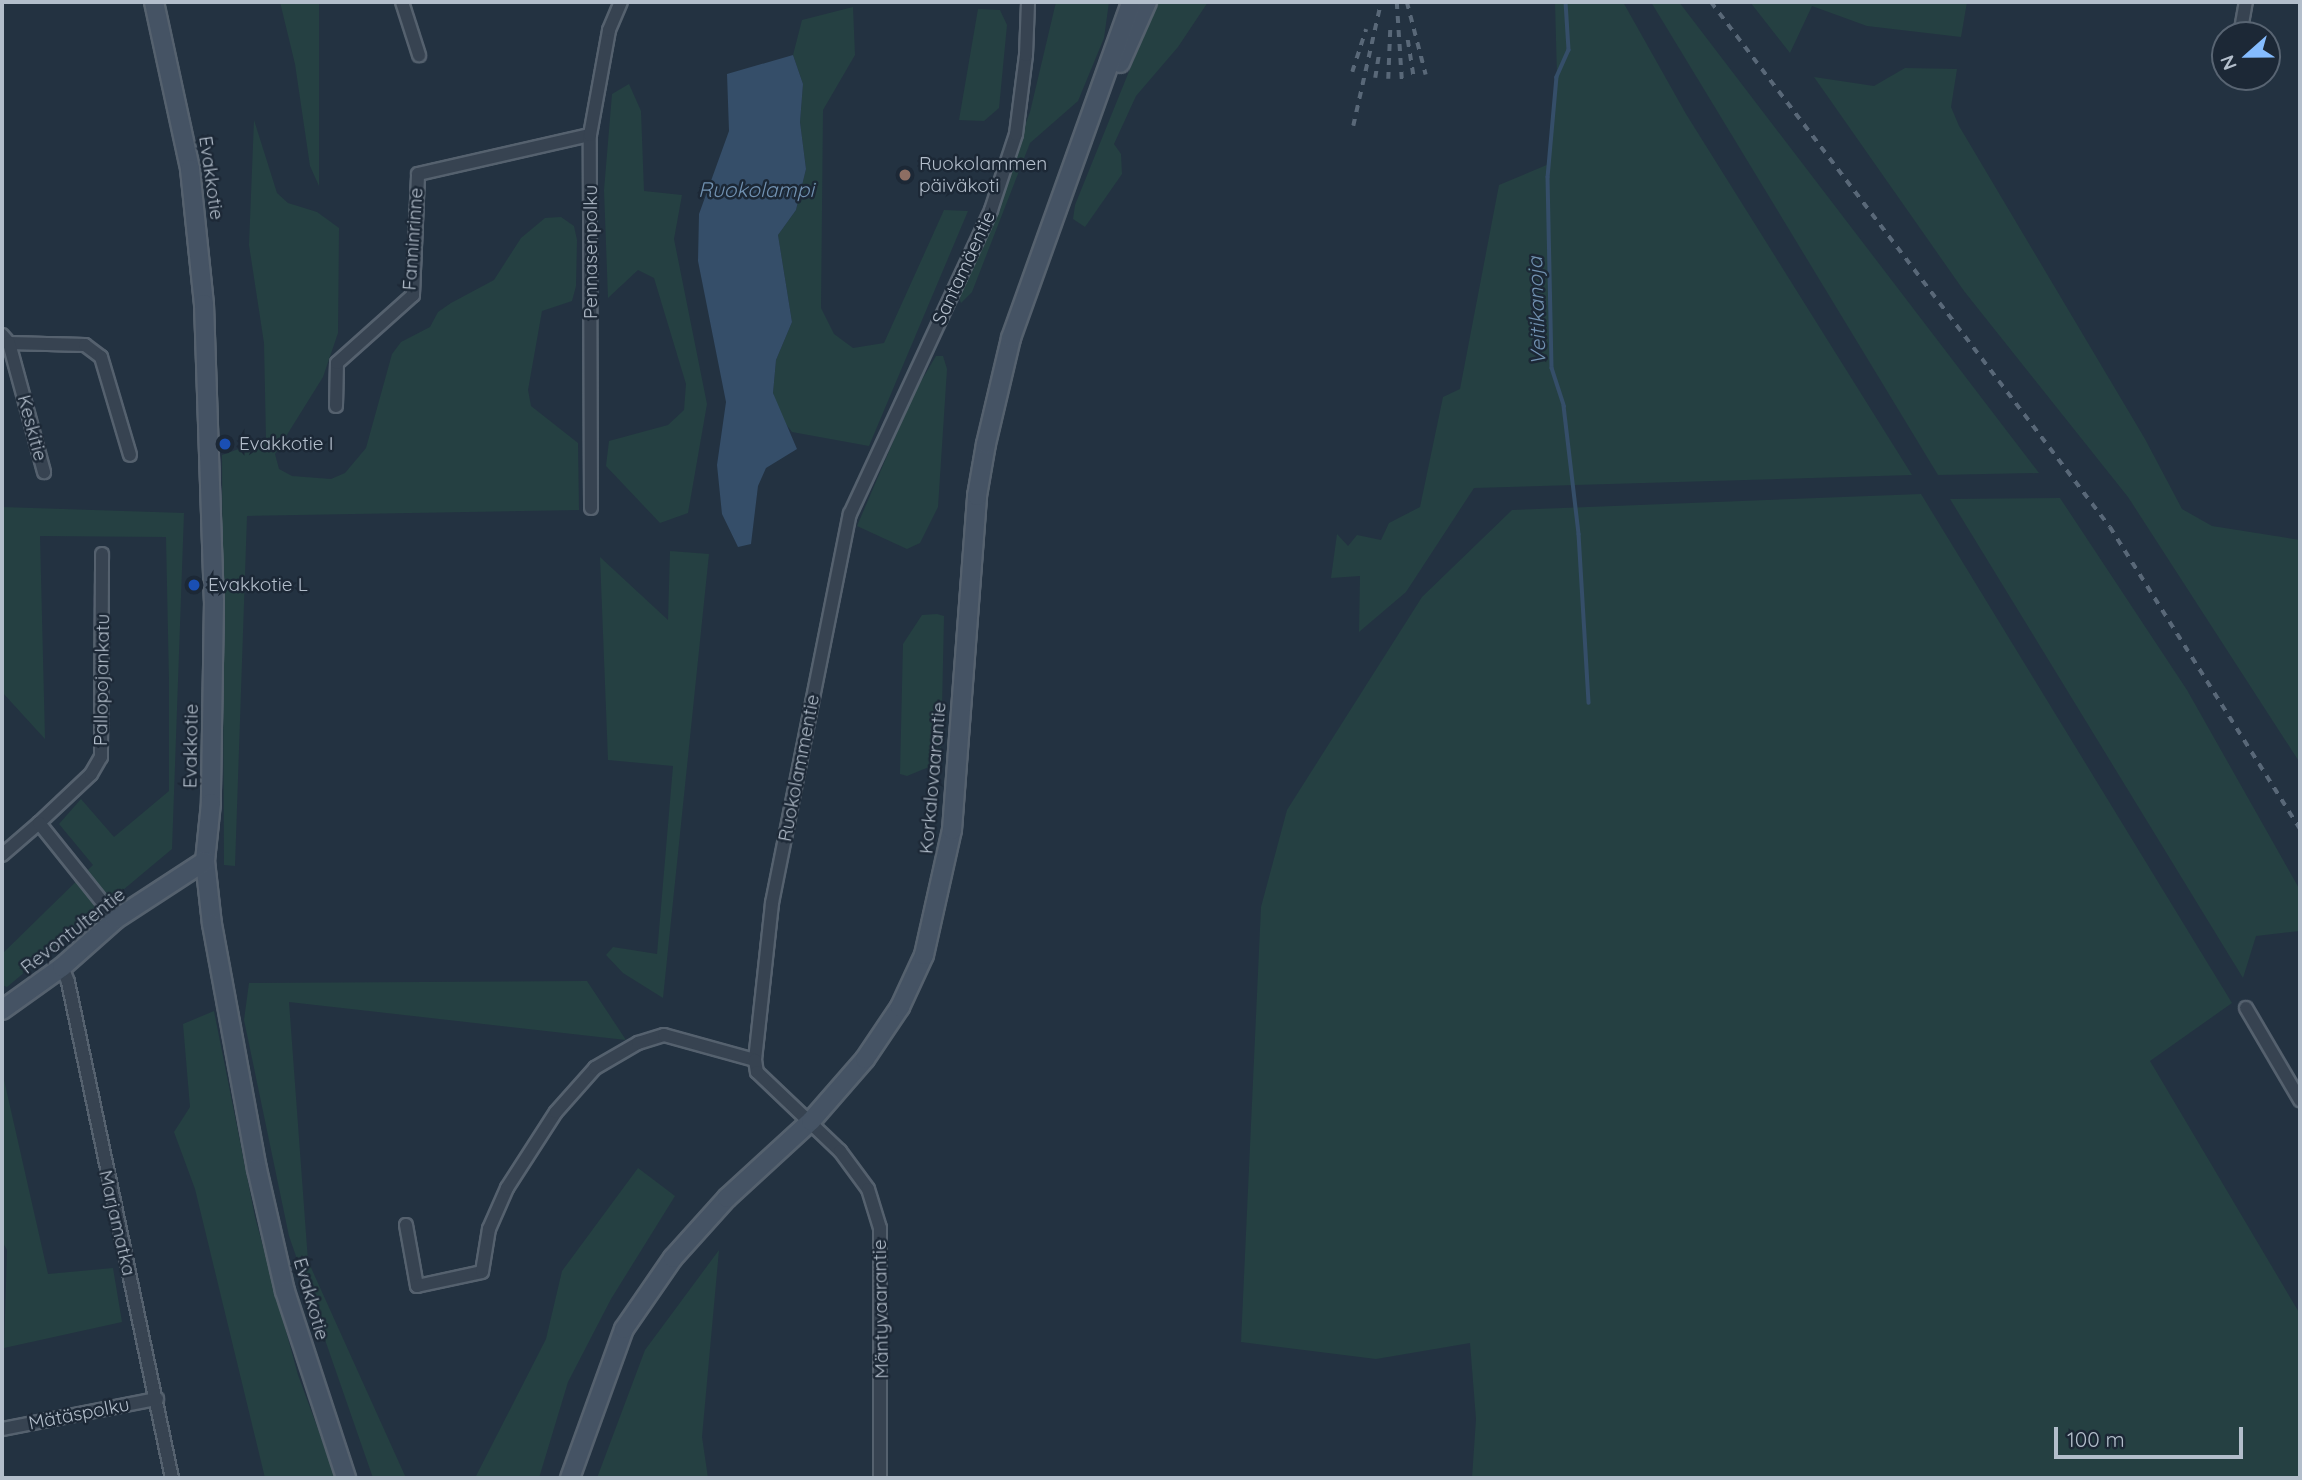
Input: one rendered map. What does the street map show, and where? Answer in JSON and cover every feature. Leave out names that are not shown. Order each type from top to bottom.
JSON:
[{"type":"street","name":"Evakkotie","points":[[154,2],[190,169],[204,304],[214,601],[211,803],[205,861],[257,1169],[285,1291],[346,1478]]},
{"type":"street","points":[[402,2],[419,55]]},
{"type":"street","name":"Pennasenpolku","points":[[592,508],[590,135],[608,30],[621,2]]},
{"type":"street","name":"Santamäentie","points":[[865,481],[995,200],[1016,134],[1026,55],[1027,2]]},
{"type":"street","name":"Korkalovaarantie","points":[[570,1478],[585,1427],[631,1319],[673,1258],[718,1208],[811,1121],[865,1059],[900,1007],[925,955],[952,830],[976,496],[986,444],[1012,338],[1131,2]]},
{"type":"street","name":"Korkalovaarantie","points":[[1080,144],[1093,127],[1147,2]]},
{"type":"street","points":[[2243,21],[2246,2]]},
{"type":"street","name":"Fanninrinne","points":[[336,406],[337,363],[413,295],[418,174],[590,135]]},
{"type":"street","points":[[5,339],[85,345],[101,357],[130,455]]},
{"type":"street","name":"Keskitie","points":[[5,339],[44,472]]},
{"type":"street","name":"Ruokolammentie","points":[[755,1060],[772,903],[841,552],[850,514],[865,481]]},
{"type":"street","name":"Pallopojankatu","points":[[2,855],[90,774],[101,757],[102,554]]},
{"type":"street","points":[[39,823],[116,919]]},
{"type":"street","name":"Revontultentie","points":[[2,1010],[62,967],[116,919],[205,861]]},
{"type":"street","name":"Marjamatka","points":[[62,967],[68,982],[98,1139],[157,1399],[172,1478]]},
{"type":"street","points":[[2246,1008],[2300,1100]]},
{"type":"street","points":[[406,1225],[417,1286],[482,1272],[489,1228],[507,1188],[556,1112],[595,1068],[638,1043],[664,1035],[755,1060]]},
{"type":"street","name":"Mäntyvaarantie","points":[[755,1060],[757,1072],[782,1099],[811,1121],[869,1189],[880,1228],[880,1478]]},
{"type":"street","name":"Mätäspolku","points":[[2,1429],[157,1399]]},
{"type":"green space","points":[[280,2],[319,2],[319,186],[310,166],[295,64]]},
{"type":"green space","points":[[1056,2],[1109,2],[1104,38],[1078,101],[1030,143],[972,292],[961,303],[959,298],[1030,112]]},
{"type":"green space","points":[[1157,2],[1208,2],[1178,47],[1136,96],[1114,144],[1121,154],[1122,174],[1085,227],[1073,219],[1075,205]]},
{"type":"green space","points":[[1555,2],[1623,2],[1686,114],[1912,475],[1474,488],[1406,592],[1359,632],[1360,576],[1331,578],[1337,534],[1348,546],[1357,535],[1381,540],[1389,523],[1420,507],[1443,397],[1460,389],[1499,185],[1549,164],[1557,77]]},
{"type":"green space","points":[[1651,2],[1679,2],[2039,473],[1938,475]]},
{"type":"green space","points":[[1750,2],[1967,2],[1961,37],[1867,26],[1812,6],[1790,53]]},
{"type":"green space","points":[[853,7],[855,55],[823,110],[821,308],[834,334],[853,348],[884,343],[944,210],[968,211],[869,446],[792,432],[779,415],[773,393],[776,360],[792,322],[778,235],[796,210],[806,169],[800,122],[803,84],[793,55],[802,20]]},
{"type":"green space","points":[[978,9],[1000,10],[1007,25],[999,108],[984,121],[959,120]]},
{"type":"green space","points":[[1905,68],[1957,69],[1951,107],[1959,126],[2145,439],[2182,509],[2212,526],[2300,540],[2300,763],[2128,497],[1964,291],[1814,77],[1874,86]]},
{"type":"green space","points":[[629,84],[641,111],[644,191],[682,195],[674,239],[707,404],[688,513],[660,523],[606,466],[609,441],[668,425],[684,410],[686,384],[654,278],[638,270],[608,298],[604,190],[612,94]]},
{"type":"green space","points":[[254,120],[277,193],[288,203],[317,212],[339,228],[338,333],[323,377],[275,454],[279,469],[292,476],[331,479],[345,473],[366,448],[392,354],[401,342],[430,327],[438,312],[451,303],[494,280],[521,238],[545,218],[561,217],[574,226],[577,240],[576,286],[572,301],[542,311],[528,390],[531,406],[578,443],[579,510],[247,516],[235,866],[224,865],[222,455],[266,439],[264,343],[249,245]]},
{"type":"green space","points":[[936,356],[943,356],[947,369],[938,507],[920,543],[907,549],[857,526],[914,393]]},
{"type":"green space","points":[[1921,494],[2232,1003],[2150,1061],[2300,1314],[2300,1478],[1472,1478],[1476,1419],[1470,1343],[1376,1359],[1241,1342],[1261,907],[1287,810],[1422,597],[1512,510]]},
{"type":"green space","points":[[2060,498],[2187,690],[2300,890],[2300,931],[2256,936],[2243,978],[1950,499]]},
{"type":"green space","points":[[2,507],[184,513],[172,849],[7,987],[2,985],[2,954],[93,865],[59,824],[81,799],[114,837],[169,791],[169,681],[166,537],[40,536],[45,739],[2,692]]},
{"type":"green space","points":[[670,551],[709,554],[663,998],[623,973],[606,955],[613,947],[657,954],[673,766],[608,760],[600,557],[668,620]]},
{"type":"green space","points":[[922,615],[944,616],[941,753],[929,767],[907,776],[900,774],[903,644]]},
{"type":"green space","points":[[587,981],[626,1040],[289,1002],[308,1261],[406,1478],[373,1478],[289,1236],[244,1020],[249,983]]},
{"type":"green space","points":[[214,1011],[255,1217],[298,1375],[336,1478],[265,1478],[195,1189],[174,1132],[190,1107],[183,1024]]},
{"type":"green space","points":[[2,1071],[48,1274],[113,1268],[122,1322],[4,1348],[7,1250],[2,1241]]},
{"type":"green space","points":[[638,1168],[675,1196],[611,1299],[568,1382],[539,1478],[475,1478],[546,1339],[562,1271]]},
{"type":"green space","points":[[719,1250],[702,1437],[708,1478],[597,1478],[645,1350]]},
{"type":"water","name":"Ruokolampi","points":[[793,55],[803,84],[800,122],[806,169],[796,210],[778,235],[792,322],[776,360],[773,393],[797,449],[766,468],[758,486],[751,544],[738,547],[722,514],[717,465],[726,402],[698,261],[699,214],[729,131],[727,74]]},
{"type":"waterway","name":"Veitikanoja","points":[[1566,2],[1569,50],[1557,77],[1548,177],[1552,368],[1564,406],[1579,534],[1589,703]]},
{"type":"railway","points":[[1353,126],[1381,2]]},
{"type":"railway","points":[[1397,2],[1402,80]]},
{"type":"railway","points":[[1407,2],[1426,75]]},
{"type":"railway","points":[[1711,2],[2110,527],[2300,829]]},
{"type":"railway","points":[[1352,72],[1366,29]]},
{"type":"railway","points":[[1388,79],[1390,30]]},
{"type":"railway","points":[[1408,40],[1414,78]]},
{"type":"railway","points":[[1375,78],[1379,54]]},
{"type":"place","name":"Ruokolammen päiväkoti","points":[[905,175]]},
{"type":"place","name":"Evakkotie I","points":[[225,444]]},
{"type":"place","name":"Evakkotie L","points":[[194,585]]}]
